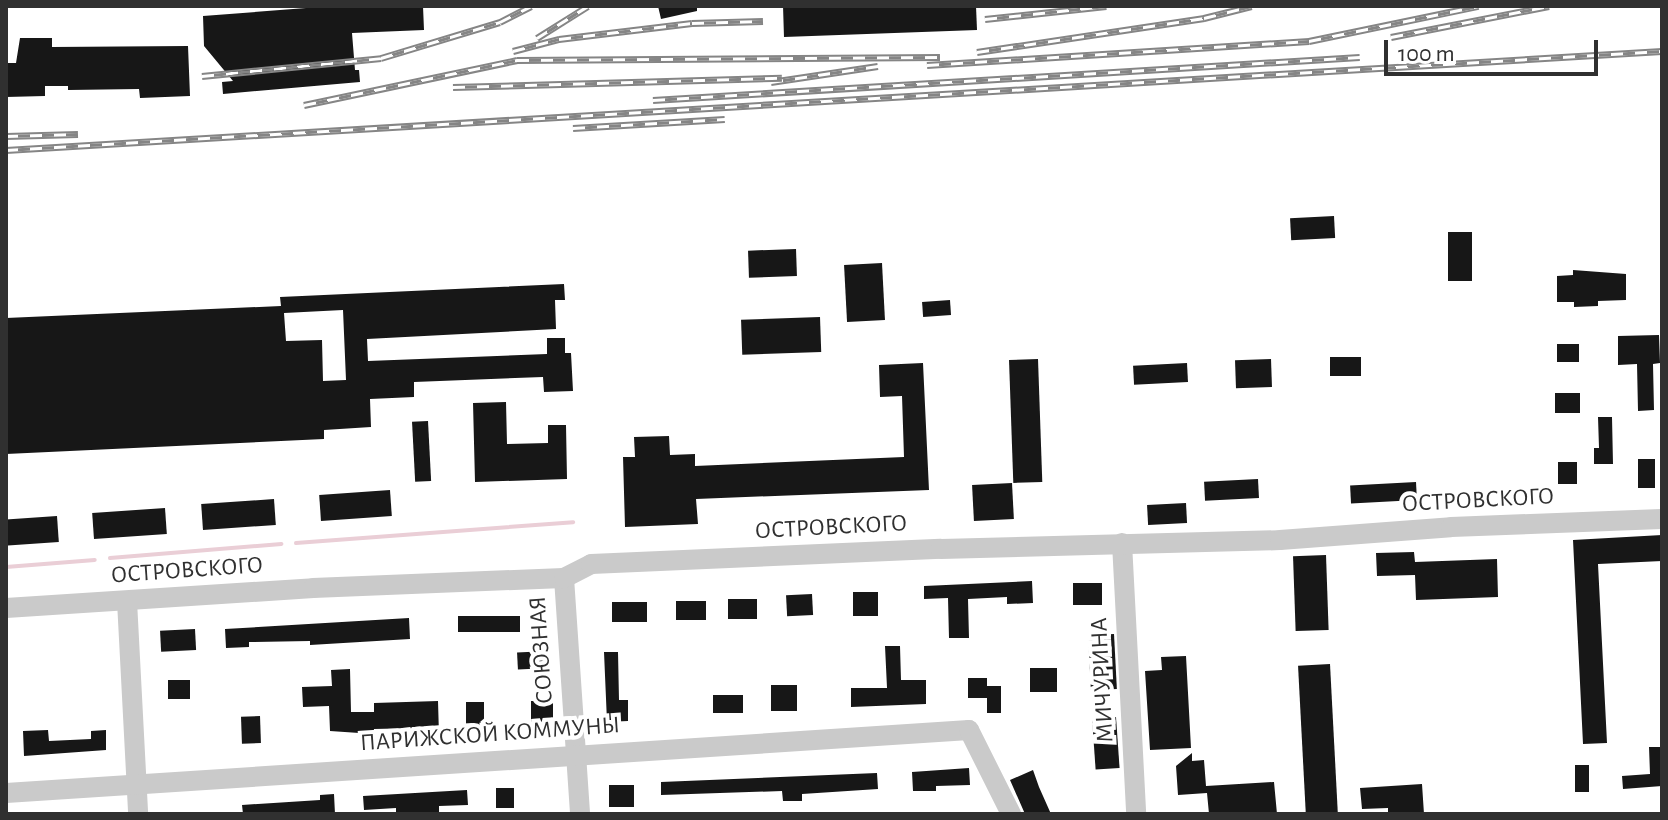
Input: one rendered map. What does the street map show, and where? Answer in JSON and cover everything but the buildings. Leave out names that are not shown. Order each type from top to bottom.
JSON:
[{"type":"street","name":"ОСТРОВСКОГО","points":[[6,608],[313,588],[564,578],[591,564],[1122,543],[1280,540],[1451,527],[1662,519]]},
{"type":"street","name":"МИЧУРИНА","points":[[1122,543],[1136,814]]},
{"type":"street","name":"СОЮЗНАЯ","points":[[564,578],[580,814]]},
{"type":"street","points":[[127,601],[138,814]]},
{"type":"street","name":"ПАРИЖСКОЙ КОММУНЫ","points":[[6,793],[969,730],[1011,814]]},
{"type":"waterway","points":[[296,543],[573,522]]},
{"type":"waterway","points":[[110,558],[281,544]]},
{"type":"waterway","points":[[6,567],[95,560]]},
{"type":"railway","points":[[202,76],[381,58],[500,22],[531,6]]},
{"type":"railway","points":[[537,38],[588,6]]},
{"type":"railway","points":[[985,19],[1106,6]]},
{"type":"railway","points":[[977,52],[1204,18],[1252,6]]},
{"type":"railway","points":[[927,65],[1309,41],[1478,6]]},
{"type":"railway","points":[[1391,37],[1549,6]]},
{"type":"railway","points":[[513,51],[559,39],[692,23],[763,21]]},
{"type":"railway","points":[[6,150],[1662,51]]},
{"type":"railway","points":[[304,105],[517,60],[940,57]]},
{"type":"railway","points":[[653,100],[1360,57]]},
{"type":"railway","points":[[771,82],[878,66]]},
{"type":"railway","points":[[453,87],[782,78]]},
{"type":"railway","points":[[573,128],[725,119]]},
{"type":"railway","points":[[6,136],[78,134]]}]
